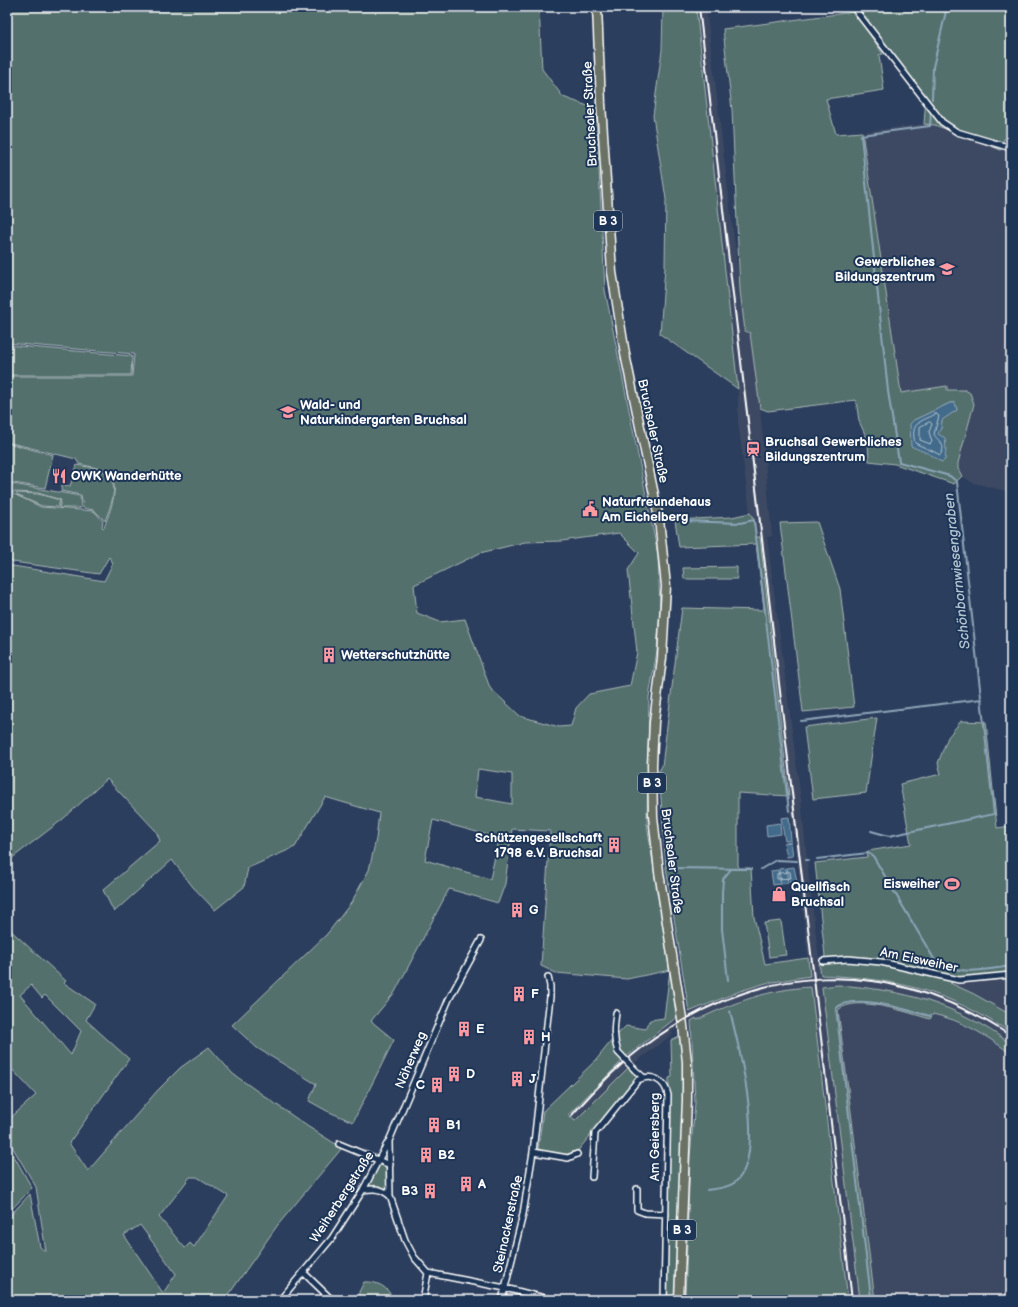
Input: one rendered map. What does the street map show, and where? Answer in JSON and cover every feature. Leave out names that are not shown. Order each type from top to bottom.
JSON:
[{"type":"main road","name":"Bruchsaler Straße","points":[[597,7],[601,103],[612,272],[625,354],[656,501],[666,586],[662,658],[654,722],[652,764],[653,816],[659,872],[683,1025],[688,1080],[679,1300]]},
{"type":"street","points":[[853,7],[942,122],[957,132],[1011,148]]},
{"type":"street","name":"Näherweg","points":[[428,1273],[414,1257],[405,1240],[390,1196],[389,1141],[449,999],[481,940]]},
{"type":"street","name":"Am Eisweiher","points":[[823,961],[848,959],[881,962],[959,980],[1011,975]]},
{"type":"street","name":"Steinackerstraße","points":[[502,1300],[522,1214],[533,1152],[550,997],[548,977]]},
{"type":"street","name":"Am Geiersberg","points":[[616,1013],[614,1030],[615,1043],[618,1052],[643,1077],[660,1080],[666,1086],[668,1095],[664,1300]]},
{"type":"street","name":"Am Geiersberg","points":[[592,1177],[595,1133],[638,1080],[643,1077]]},
{"type":"street","name":"Weiherbergstraße","points":[[280,1300],[332,1238],[363,1190],[380,1161],[389,1141]]},
{"type":"street","points":[[339,1144],[390,1165]]},
{"type":"street","points":[[533,1152],[568,1158],[577,1154]]},
{"type":"street","points":[[363,1190],[378,1188],[385,1191],[390,1196]]},
{"type":"street","name":"Am Geiersberg","points":[[637,1189],[637,1210],[645,1213],[666,1214]]},
{"type":"street","points":[[303,1272],[332,1300]]},
{"type":"street","points":[[423,1300],[428,1273],[505,1288],[552,1300]]},
{"type":"shaded area","points":[[696,7],[706,7],[745,331],[750,333],[760,408],[772,536],[767,537],[801,800],[821,976],[873,979],[912,986],[948,998],[984,1015],[1011,1033],[1011,1044],[979,1023],[944,1007],[872,988],[838,985],[822,986],[860,1300],[848,1300],[844,1280],[829,1128],[811,987],[768,992],[743,999],[697,1020],[696,1018],[671,1032],[673,1034],[629,1067],[575,1122],[568,1115],[609,1072],[670,1023],[694,1009],[694,1011],[740,991],[766,983],[810,976],[797,856],[775,695],[760,537],[756,537],[753,518],[750,513],[738,422],[738,389]]},
{"type":"shaded area","name":"Gewerbliches Bildungszentrum","points":[[924,124],[935,125],[1011,153],[1011,492],[973,483],[962,476],[958,469],[959,388],[947,390],[947,386],[901,393],[862,132]]},
{"type":"shaded area","points":[[1011,972],[1011,1015],[974,994],[949,983],[969,978]]},
{"type":"shaded area","points":[[876,1004],[930,1019],[932,1014],[944,1017],[982,1034],[1011,1054],[1011,1300],[875,1300],[838,1010],[844,1005]]},
{"type":"green space","points":[[7,7],[539,7],[542,69],[563,97],[596,109],[605,290],[658,555],[660,609],[657,651],[649,697],[647,824],[670,970],[627,979],[556,973],[541,966],[550,831],[512,829],[505,884],[498,903],[449,889],[395,992],[371,1021],[394,1040],[353,1122],[327,1111],[309,1101],[316,1084],[257,1048],[232,1025],[327,934],[351,903],[369,870],[376,839],[379,813],[325,797],[295,847],[248,868],[244,887],[215,910],[193,887],[172,860],[114,912],[103,890],[160,841],[156,831],[107,779],[63,819],[7,862],[7,565],[104,581],[113,563],[109,557],[99,574],[13,562],[7,558],[7,489],[15,495],[17,493],[38,494],[60,500],[58,507],[42,506],[16,495],[41,507],[94,511],[103,521],[102,527],[104,528],[112,505],[114,489],[113,481],[110,475],[103,470],[79,464],[76,459],[7,442],[7,376],[132,376],[134,354],[7,343]],"holes":[[[619,533],[639,553],[628,570],[637,652],[630,686],[589,694],[576,708],[571,726],[559,727],[520,716],[490,688],[465,619],[440,622],[417,613],[414,585],[480,553],[525,542],[562,541]],[[478,769],[512,774],[512,804],[475,797]],[[433,820],[499,838],[490,879],[425,860]]]},
{"type":"green space","points":[[663,7],[696,7],[738,389],[660,334],[665,267],[666,199],[653,116],[662,50]]},
{"type":"green space","points":[[848,7],[1011,7],[1011,140],[1004,139],[1001,150],[935,125],[924,124],[926,97],[858,17],[883,54],[879,55],[884,90],[826,99],[836,134],[862,132],[901,393],[947,386],[947,390],[965,390],[970,393],[974,404],[958,463],[958,469],[962,476],[954,484],[895,464],[869,461],[868,441],[859,421],[856,400],[768,411],[760,408],[750,333],[745,331],[740,290],[732,110],[723,29],[853,12]],"holes":[[[950,403],[955,403],[957,410],[942,419],[941,428],[937,434],[941,462],[931,453],[914,420]]]},
{"type":"green space","points":[[7,345],[132,356],[131,375],[7,375]]},
{"type":"green space","points":[[7,443],[53,455],[45,488],[7,482]]},
{"type":"green space","points":[[77,465],[101,470],[112,482],[114,488],[112,502],[105,521],[94,510],[83,508],[81,495],[61,491],[62,485],[70,486]]},
{"type":"green space","points":[[7,483],[80,496],[81,508],[59,508],[61,500],[38,493],[12,492],[7,487]]},
{"type":"green space","points":[[750,513],[753,518],[756,537],[760,537],[789,796],[738,793],[738,865],[739,868],[751,868],[754,917],[765,964],[808,958],[810,976],[766,983],[740,991],[689,1012],[666,868],[659,771],[662,766],[682,608],[762,610],[764,608],[756,544],[679,547],[675,520],[732,517]]},
{"type":"green space","points":[[817,522],[840,589],[854,707],[803,712],[780,523]]},
{"type":"green space","points":[[737,567],[737,579],[684,579],[683,568]]},
{"type":"green space","points":[[877,718],[866,793],[813,799],[804,727]]},
{"type":"green space","points":[[961,721],[986,722],[997,828],[1011,826],[1011,972],[969,978],[950,983],[974,994],[1011,1015],[1011,1033],[965,1006],[920,989],[874,980],[821,975],[819,963],[825,956],[815,863],[867,857],[868,851],[911,844],[900,784],[941,774],[938,763],[948,737]]},
{"type":"green space","points":[[781,921],[786,955],[769,957],[764,923]]},
{"type":"green space","points":[[7,927],[66,981],[64,983],[95,1004],[86,1020],[129,1059],[69,1143],[88,1171],[157,1091],[180,1068],[209,1047],[233,1074],[307,1126],[342,1148],[277,1226],[225,1300],[7,1300],[7,1219],[30,1194],[40,1247],[46,1252],[36,1187],[7,1138],[7,1121],[36,1095],[9,1066],[7,1067]],"holes":[[[31,985],[42,998],[45,995],[81,1031],[71,1055],[20,995]],[[190,1177],[197,1177],[228,1196],[194,1247],[190,1243],[185,1248],[159,1217]],[[140,1225],[176,1274],[163,1293],[124,1235]]]},
{"type":"green space","points":[[670,971],[677,1017],[626,1057],[620,1051],[616,1036],[626,1026],[646,1029],[650,1020],[664,1018]]},
{"type":"green space","points":[[838,985],[886,991],[929,1001],[950,1009],[991,1030],[1011,1044],[1011,1054],[974,1030],[954,1020],[933,1014],[930,1019],[896,1009],[869,1004],[846,1006],[838,1010],[875,1300],[860,1300],[822,987]]},
{"type":"green space","points":[[811,987],[848,1300],[685,1300],[690,1157],[695,1103],[691,1021],[752,998],[781,990]]},
{"type":"green space","points":[[682,1035],[685,1068],[675,1300],[667,1300],[669,1078],[672,1077],[671,1040]]},
{"type":"green space","points":[[612,1040],[616,1053],[623,1060],[568,1115],[575,1121],[629,1067],[638,1077],[576,1153],[569,1155],[538,1150],[543,1111],[596,1060]]},
{"type":"green space","points":[[8,1145],[32,1188],[7,1214],[7,1146]]},
{"type":"green space","points":[[380,1161],[390,1165],[390,1196],[385,1191],[363,1190]]},
{"type":"green space","points":[[364,1282],[382,1286],[389,1292],[393,1300],[359,1300],[359,1292]]},
{"type":"water","points":[[950,403],[955,403],[957,410],[942,420],[941,428],[938,434],[945,438],[946,449],[945,460],[941,462],[911,446],[910,424],[914,420]]},
{"type":"water","points":[[789,817],[791,840],[785,841],[781,818]]},
{"type":"water","points":[[780,823],[781,834],[767,836],[766,825]]},
{"type":"water","points":[[791,842],[793,856],[787,857],[784,843]]},
{"type":"water","points":[[794,867],[797,882],[790,883],[787,868]]},
{"type":"water","points":[[786,868],[788,883],[781,884],[779,869]]},
{"type":"water","points":[[778,870],[780,884],[773,885],[771,871]]},
{"type":"waterway","name":"Schönbornwiesengraben","points":[[932,99],[933,67],[947,7]]},
{"type":"waterway","name":"Schönbornwiesengraben","points":[[871,831],[889,836],[994,814],[957,482],[950,476],[899,462],[888,391],[861,135],[930,126],[931,112]]},
{"type":"waterway","points":[[682,521],[740,523],[754,520],[789,811]]},
{"type":"waterway","points":[[801,721],[982,699]]},
{"type":"waterway","points":[[817,859],[868,853],[873,856],[937,964],[956,970],[965,971],[1011,966]]},
{"type":"waterway","points":[[761,869],[776,860],[797,861]]},
{"type":"waterway","points":[[670,868],[751,869]]},
{"type":"waterway","points":[[728,980],[722,929],[722,893],[723,879],[731,869]]},
{"type":"waterway","points":[[869,1299],[871,1297],[836,1008],[844,1004],[868,1002],[896,1007],[930,1016]]},
{"type":"waterway","points":[[707,1190],[718,1189],[734,1183],[744,1170],[749,1151],[750,1127],[748,1101],[730,1011]]},
{"type":"railway","points":[[699,7],[852,1300]]},
{"type":"railway","points":[[570,1117],[630,1057],[685,1020],[730,998],[777,984],[823,978],[870,981],[917,991],[964,1009],[1011,1036]]},
{"type":"place","name":"Gewerbliches Bildungszentrum","points":[[947,269]]},
{"type":"place","name":"Wald- und Naturkindergarten Bruchsal","points":[[288,412]]},
{"type":"place","name":"Bruchsal Gewerbliches Bildungszentrum","points":[[753,449]]},
{"type":"place","name":"OWK Wanderhütte","points":[[59,476]]},
{"type":"place","name":"Naturfreundehaus Am Eichelberg","points":[[590,509]]},
{"type":"place","name":"Wetterschutzhütte","points":[[329,655]]},
{"type":"place","name":"Schützengesellschaft 1798 e.V. Bruchsal","points":[[614,845]]},
{"type":"place","name":"Eisweiher","points":[[952,884]]},
{"type":"place","name":"Quellfisch Bruchsal","points":[[779,894]]},
{"type":"place","name":"G","points":[[517,910]]},
{"type":"place","name":"F","points":[[519,994]]},
{"type":"place","name":"E","points":[[464,1029]]},
{"type":"place","name":"H","points":[[529,1037]]},
{"type":"place","name":"D","points":[[454,1074]]},
{"type":"place","name":"J","points":[[517,1079]]},
{"type":"place","name":"C","points":[[437,1085]]},
{"type":"place","name":"B1","points":[[434,1125]]},
{"type":"place","name":"B2","points":[[426,1155]]},
{"type":"place","name":"A","points":[[466,1184]]},
{"type":"place","name":"B3","points":[[430,1191]]}]
